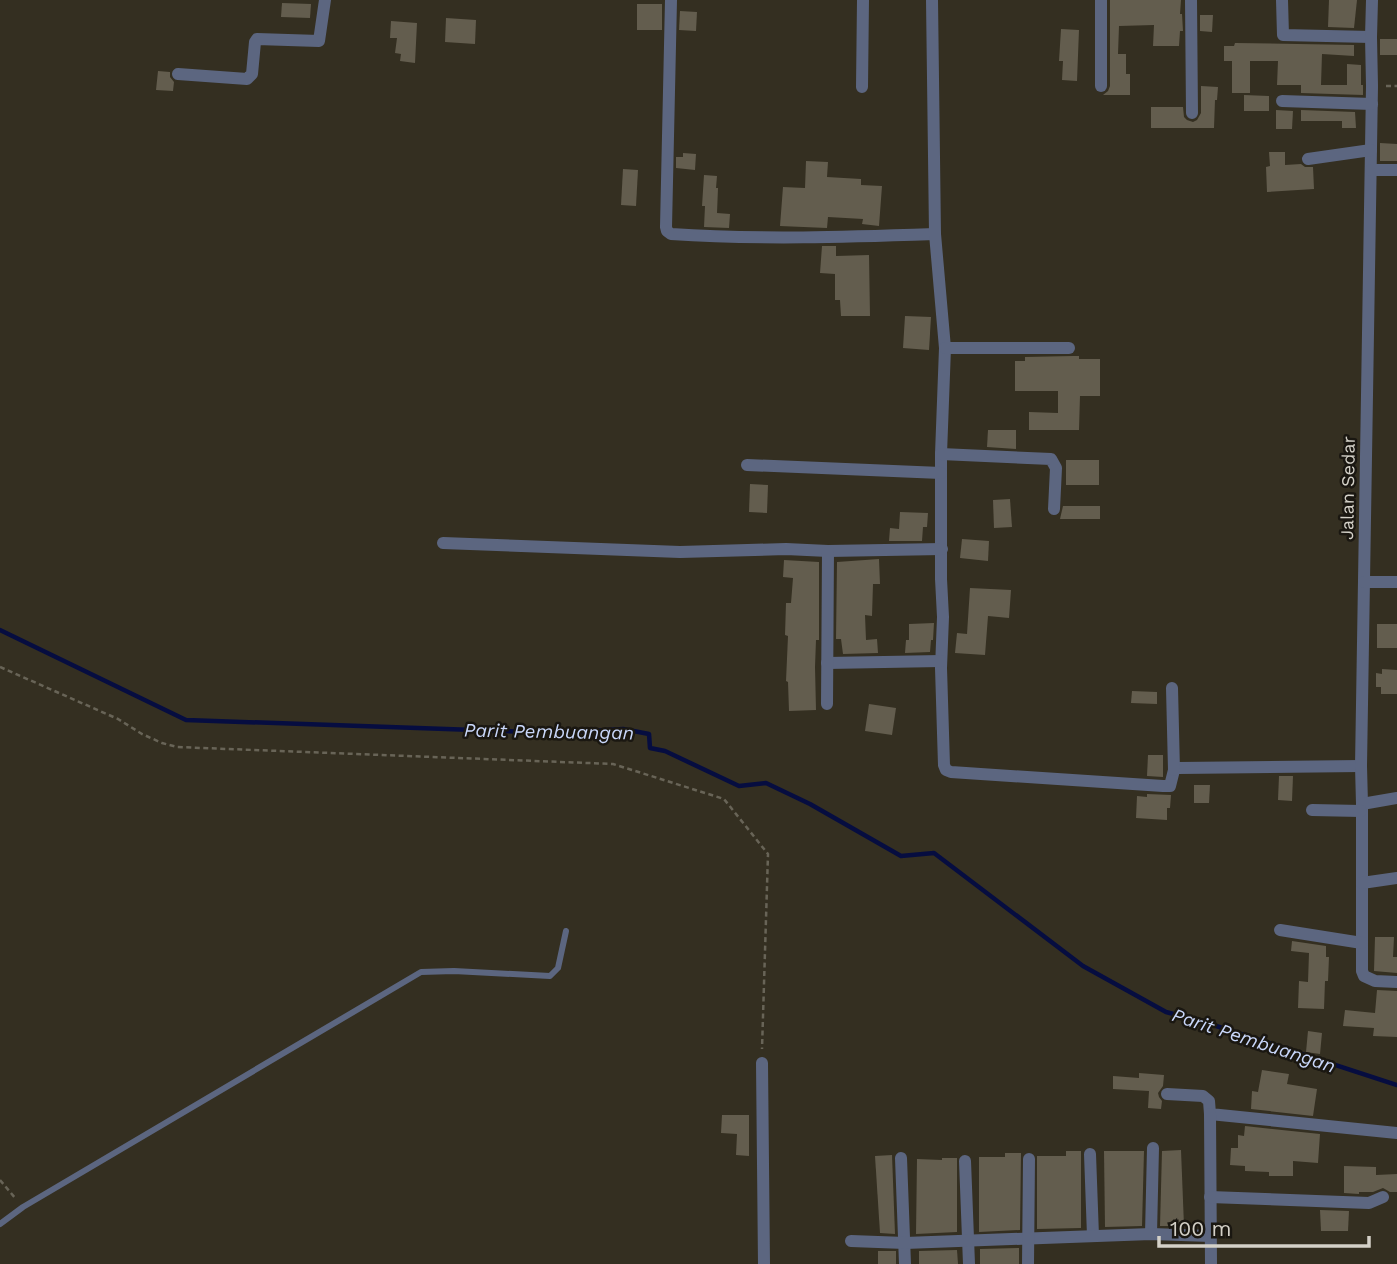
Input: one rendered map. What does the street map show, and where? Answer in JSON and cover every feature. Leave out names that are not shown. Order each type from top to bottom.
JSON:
[{"type":"street","points":[[177,74],[247,79],[252,74],[257,39],[320,41],[325,0]]},
{"type":"street","points":[[671,0],[667,231],[671,234],[717,238],[935,234]]},
{"type":"street","points":[[862,87],[863,0]]},
{"type":"street","points":[[932,0],[935,234],[944,348],[941,454],[944,765],[946,770],[951,772],[1170,786],[1174,770],[1172,688]]},
{"type":"street","points":[[1101,0],[1101,86]]},
{"type":"street","points":[[1191,0],[1192,113]]},
{"type":"street","points":[[1282,0],[1283,35],[1370,37]]},
{"type":"street","name":"Jalan Sedar","points":[[1372,0],[1361,766],[1362,971],[1364,976],[1375,981],[1397,982]]},
{"type":"street","points":[[1282,101],[1372,104]]},
{"type":"street","points":[[1308,159],[1371,150]]},
{"type":"street","points":[[1370,170],[1397,170]]},
{"type":"street","points":[[944,348],[1069,348]]},
{"type":"street","points":[[941,454],[1051,459],[1056,468],[1054,509]]},
{"type":"street","points":[[747,465],[941,473]]},
{"type":"street","points":[[443,543],[680,552],[942,549]]},
{"type":"street","points":[[827,704],[828,551]]},
{"type":"street","points":[[1364,582],[1397,582]]},
{"type":"street","points":[[827,663],[941,661]]},
{"type":"street","points":[[1174,770],[1361,766]]},
{"type":"street","points":[[1312,810],[1362,808],[1397,798]]},
{"type":"street","points":[[1362,883],[1397,878]]},
{"type":"street","points":[[1280,930],[1362,943]]},
{"type":"street","points":[[762,1063],[764,1264]]},
{"type":"street","points":[[1167,1094],[1203,1096],[1209,1101],[1211,1264]]},
{"type":"street","points":[[1210,1114],[1397,1133]]},
{"type":"street","points":[[1151,1234],[1153,1148]]},
{"type":"street","points":[[1090,1154],[1093,1236]]},
{"type":"street","points":[[901,1158],[905,1264]]},
{"type":"street","points":[[1028,1264],[1029,1159]]},
{"type":"street","points":[[965,1161],[969,1264]]},
{"type":"street","points":[[1210,1197],[1369,1203],[1383,1197]]},
{"type":"street","points":[[851,1241],[905,1243],[1151,1234],[1211,1236]]},
{"type":"lane","points":[[0,1224],[421,972],[550,976],[558,968],[566,931]]},
{"type":"path","points":[[0,667],[177,747],[612,764],[724,799],[768,854],[762,1063]]},
{"type":"path","points":[[0,1180],[23,1208]]},
{"type":"building","points":[[1110,0],[1181,0],[1183,31],[1180,31],[1179,46],[1153,46],[1154,25],[1119,26],[1118,54],[1126,54],[1130,95],[1103,95],[1110,86]]},
{"type":"building","points":[[1329,0],[1357,0],[1354,28],[1328,27]]},
{"type":"building","points":[[282,3],[311,4],[310,18],[281,17]]},
{"type":"building","points":[[637,4],[662,4],[662,30],[637,30]]},
{"type":"building","points":[[680,11],[697,12],[696,31],[679,30]]},
{"type":"building","points":[[1200,15],[1213,15],[1212,32],[1200,31]]},
{"type":"building","points":[[446,18],[476,20],[475,44],[445,42]]},
{"type":"building","points":[[391,21],[417,23],[415,63],[400,61],[401,54],[395,53],[397,38],[390,38]]},
{"type":"building","points":[[1061,29],[1079,30],[1077,81],[1062,80],[1063,61],[1059,61]]},
{"type":"building","points":[[1380,39],[1397,39],[1397,55],[1380,55]]},
{"type":"building","points":[[1235,43],[1354,45],[1354,56],[1322,54],[1321,85],[1347,85],[1347,64],[1361,65],[1363,95],[1301,93],[1301,85],[1277,85],[1278,61],[1250,61],[1250,93],[1232,93],[1232,61],[1224,61],[1224,46],[1234,46]]},
{"type":"building","points":[[158,71],[170,72],[174,82],[173,91],[156,90]]},
{"type":"building","points":[[1201,86],[1218,87],[1214,128],[1151,128],[1151,107],[1183,107],[1187,120],[1197,120],[1201,113]]},
{"type":"building","points":[[1244,95],[1269,96],[1269,111],[1244,111]]},
{"type":"building","points":[[1276,110],[1293,111],[1292,129],[1276,129]]},
{"type":"building","points":[[1301,110],[1355,112],[1356,128],[1342,128],[1342,121],[1301,121]]},
{"type":"building","points":[[1380,143],[1397,144],[1397,161],[1380,161]]},
{"type":"building","points":[[1269,152],[1285,152],[1285,165],[1301,164],[1313,167],[1314,189],[1267,192],[1266,167],[1270,166]]},
{"type":"building","points":[[683,153],[696,154],[695,170],[676,168],[676,157],[683,157]]},
{"type":"building","points":[[806,161],[828,162],[827,177],[861,179],[861,185],[882,186],[879,226],[862,224],[863,219],[828,217],[827,228],[780,226],[783,187],[805,188]]},
{"type":"building","points":[[623,169],[638,170],[636,206],[621,205]]},
{"type":"building","points":[[704,175],[717,176],[717,213],[730,214],[729,228],[704,227]]},
{"type":"building","points":[[822,246],[836,246],[836,256],[869,255],[870,316],[841,316],[840,300],[835,300],[835,274],[820,273]]},
{"type":"building","points":[[905,316],[931,317],[929,350],[903,348]]},
{"type":"building","points":[[1079,356],[1079,359],[1100,359],[1100,396],[1080,396],[1079,430],[1029,430],[1029,412],[1058,413],[1058,391],[1015,391],[1015,361],[1025,361],[1025,357]]},
{"type":"building","points":[[988,430],[1016,430],[1016,449],[987,447]]},
{"type":"building","points":[[1066,460],[1099,460],[1099,485],[1066,485]]},
{"type":"building","points":[[750,484],[768,485],[767,513],[749,512]]},
{"type":"building","points":[[1010,499],[1012,527],[994,528],[993,500]]},
{"type":"building","points":[[1063,506],[1100,506],[1100,519],[1060,519]]},
{"type":"building","points":[[900,512],[928,513],[922,541],[889,541],[890,528],[899,529]]},
{"type":"building","points":[[962,539],[989,541],[988,561],[960,558]]},
{"type":"building","points":[[879,559],[880,584],[873,584],[872,616],[865,615],[866,640],[877,639],[878,653],[843,654],[841,639],[836,639],[837,562]]},
{"type":"building","points":[[784,560],[819,562],[816,710],[789,711],[786,681],[788,636],[785,635],[786,603],[791,603],[793,578],[783,577]]},
{"type":"building","points":[[970,588],[1011,590],[1009,618],[988,616],[985,655],[955,653],[957,633],[967,634]]},
{"type":"building","points":[[934,623],[930,652],[905,653],[906,640],[909,640],[909,624]]},
{"type":"building","points":[[1377,624],[1397,624],[1397,648],[1377,648]]},
{"type":"building","points":[[1382,669],[1397,670],[1397,694],[1381,694],[1381,687],[1376,687],[1376,673],[1382,674]]},
{"type":"building","points":[[1132,691],[1157,692],[1157,704],[1131,703]]},
{"type":"building","points":[[869,704],[896,708],[892,735],[865,731]]},
{"type":"building","points":[[1148,755],[1163,755],[1163,777],[1147,776]]},
{"type":"building","points":[[1279,776],[1293,776],[1292,801],[1278,800]]},
{"type":"building","points":[[1194,785],[1210,785],[1209,803],[1194,803]]},
{"type":"building","points":[[1147,794],[1171,795],[1167,820],[1136,818],[1137,796],[1147,797]]},
{"type":"building","points":[[1375,937],[1394,937],[1393,957],[1397,957],[1397,973],[1374,971]]},
{"type":"building","points":[[1292,941],[1326,946],[1326,957],[1329,957],[1324,1009],[1298,1008],[1299,981],[1308,982],[1309,953],[1291,951]]},
{"type":"building","points":[[1377,990],[1397,991],[1397,1037],[1373,1036],[1374,1028],[1343,1026],[1345,1010],[1375,1013]]},
{"type":"building","points":[[1308,1031],[1322,1033],[1320,1054],[1306,1052]]},
{"type":"building","points":[[1262,1070],[1289,1074],[1287,1084],[1317,1089],[1313,1116],[1251,1109],[1252,1091],[1258,1092]]},
{"type":"building","points":[[1139,1073],[1164,1075],[1163,1086],[1158,1093],[1162,1101],[1161,1109],[1148,1108],[1149,1091],[1113,1089],[1113,1076],[1139,1078]]},
{"type":"building","points":[[722,1115],[749,1115],[749,1156],[736,1155],[737,1134],[721,1133]]},
{"type":"building","points":[[1245,1126],[1320,1134],[1318,1163],[1293,1161],[1293,1176],[1269,1176],[1269,1172],[1245,1171],[1245,1166],[1230,1165],[1231,1148],[1238,1148],[1238,1135],[1244,1136]]},
{"type":"building","points":[[1181,1150],[1184,1226],[1160,1226],[1162,1151]]},
{"type":"building","points":[[1066,1151],[1081,1151],[1081,1228],[1037,1229],[1037,1156],[1066,1156]]},
{"type":"building","points":[[1104,1151],[1144,1151],[1142,1226],[1105,1227]]},
{"type":"building","points":[[1005,1153],[1021,1153],[1020,1230],[979,1232],[979,1157],[1005,1157]]},
{"type":"building","points":[[892,1155],[895,1234],[880,1233],[875,1156]]},
{"type":"building","points":[[957,1158],[957,1232],[916,1234],[917,1159]]},
{"type":"building","points":[[1344,1166],[1376,1167],[1376,1175],[1397,1174],[1397,1192],[1383,1188],[1359,1194],[1344,1193]]},
{"type":"building","points":[[1320,1210],[1349,1211],[1348,1231],[1321,1231]]},
{"type":"building","points":[[1019,1248],[1019,1264],[980,1264],[980,1249]]},
{"type":"building","points":[[957,1250],[958,1264],[919,1264],[919,1251]]},
{"type":"building","points":[[878,1251],[896,1251],[896,1264],[878,1264]]},
{"type":"waterway","name":"Parit Pembuangan","points":[[0,630],[186,720],[562,733],[623,729],[649,734],[650,748],[665,751],[739,786],[766,783],[810,804],[901,856],[934,853],[1083,966],[1166,1012],[1397,1085]]}]
